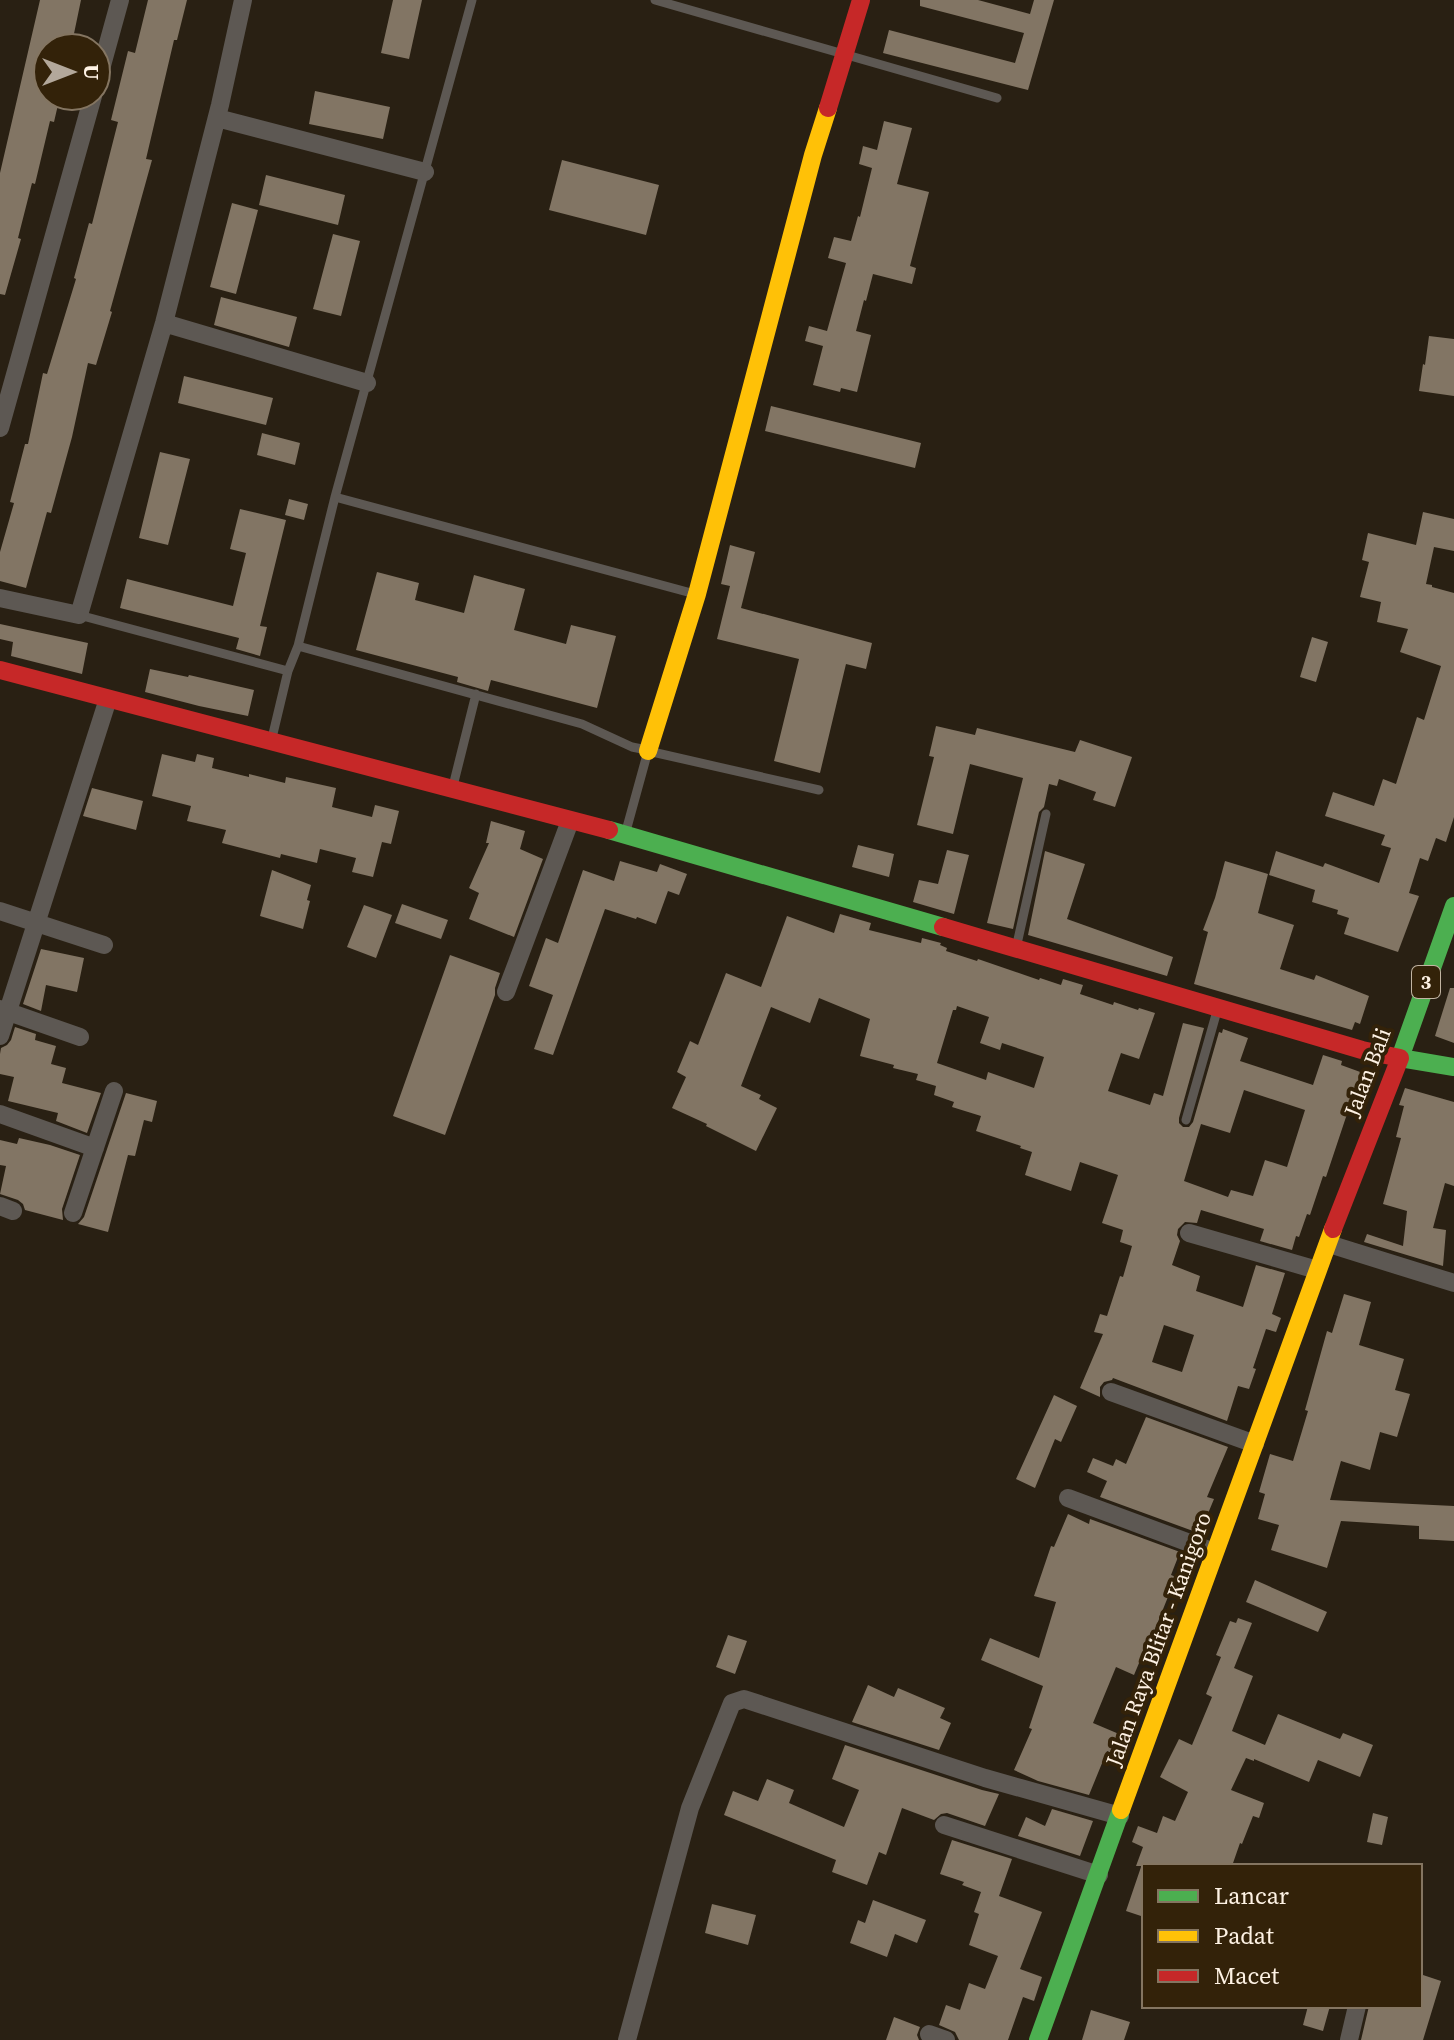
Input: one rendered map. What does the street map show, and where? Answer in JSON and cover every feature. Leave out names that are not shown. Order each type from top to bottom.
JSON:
[{"type":"main road","points":[[648,751],[697,594],[813,155],[861,0]]},
{"type":"main road","points":[[0,670],[625,834],[1362,1050],[1454,1067]]},
{"type":"main road","name":"Jalan Bali","points":[[1323,1257],[1400,1058],[1454,906]]},
{"type":"main road","name":"Jalan Raya Blitar - Kanigoro","points":[[1038,2040],[1323,1257]]},
{"type":"street","points":[[111,32],[120,0]]},
{"type":"street","points":[[0,598],[79,615],[164,323],[217,118],[243,0]]},
{"type":"street","points":[[0,428],[89,112]]},
{"type":"street","points":[[217,118],[425,172]]},
{"type":"street","points":[[164,323],[367,383]]},
{"type":"street","points":[[0,1036],[4,1010],[37,923],[108,699]]},
{"type":"street","points":[[506,992],[570,821]]},
{"type":"street","points":[[0,911],[104,945]]},
{"type":"street","points":[[4,1010],[80,1037]]},
{"type":"street","points":[[73,1213],[114,1091]]},
{"type":"street","points":[[0,1114],[95,1148]]},
{"type":"street","points":[[1189,1233],[1454,1283]]},
{"type":"street","points":[[1111,1392],[1255,1444]]},
{"type":"street","points":[[1068,1498],[1214,1552]]},
{"type":"street","points":[[627,2040],[690,1808],[732,1703],[744,1699],[985,1778],[1120,1816]]},
{"type":"street","points":[[944,1825],[1099,1875]]},
{"type":"street","points":[[1349,2040],[1357,2008]]},
{"type":"lane","points":[[271,741],[472,0]]},
{"type":"lane","points":[[655,0],[997,98]]},
{"type":"lane","points":[[335,497],[697,594]]},
{"type":"lane","points":[[79,615],[288,671]]},
{"type":"lane","points":[[298,646],[582,724],[632,747],[819,790]]},
{"type":"lane","points":[[452,789],[476,694]]},
{"type":"lane","points":[[625,834],[648,751]]},
{"type":"lane","points":[[1016,948],[1046,814]]},
{"type":"lane","points":[[1186,1120],[1218,1008]]},
{"type":"building","points":[[40,0],[81,0],[74,32],[33,32]]},
{"type":"building","points":[[148,0],[187,0],[177,40],[174,40],[146,159],[152,160],[112,312],[96,365],[88,363],[72,437],[26,588],[0,581],[0,552],[14,503],[10,502],[25,444],[28,444],[43,373],[47,374],[76,279],[89,223],[92,224],[118,122],[111,120],[128,51],[135,53]]},
{"type":"building","points":[[393,0],[422,0],[409,59],[381,53]]},
{"type":"building","points":[[920,0],[978,0],[1030,14],[1034,0],[1054,0],[1028,90],[883,53],[889,30],[1015,63],[1024,33],[920,6]]},
{"type":"building","points":[[32,35],[32,112],[56,112],[54,122],[50,121],[35,184],[32,183],[18,238],[21,239],[5,295],[0,294],[0,173]]},
{"type":"building","points":[[315,91],[390,107],[383,139],[309,124]]},
{"type":"building","points":[[884,121],[912,128],[897,184],[929,192],[910,266],[916,268],[912,284],[873,274],[856,331],[871,335],[857,392],[841,388],[840,392],[813,385],[823,346],[805,341],[809,326],[827,331],[846,263],[828,258],[834,237],[851,241],[872,168],[859,164],[863,146],[877,150]]},
{"type":"building","points":[[562,160],[659,185],[646,235],[549,210]]},
{"type":"building","points":[[266,175],[345,195],[338,225],[259,205]]},
{"type":"building","points":[[232,203],[258,210],[236,294],[210,287]]},
{"type":"building","points":[[333,234],[360,241],[341,316],[313,309]]},
{"type":"building","points":[[221,297],[297,317],[289,347],[214,325]]},
{"type":"building","points":[[1429,336],[1454,339],[1454,396],[1419,391]]},
{"type":"building","points":[[184,376],[273,398],[266,425],[178,403]]},
{"type":"building","points":[[771,406],[921,443],[915,468],[765,431]]},
{"type":"building","points":[[262,433],[300,443],[295,465],[257,455]]},
{"type":"building","points":[[160,452],[190,459],[168,545],[139,538]]},
{"type":"building","points":[[289,499],[308,504],[304,520],[285,515]]},
{"type":"building","points":[[240,509],[286,520],[260,626],[267,627],[260,656],[236,649],[239,638],[120,608],[127,579],[233,606],[246,553],[230,549]]},
{"type":"building","points":[[1423,512],[1454,519],[1454,551],[1434,547],[1426,584],[1454,593],[1454,817],[1446,842],[1436,838],[1428,861],[1420,858],[1409,893],[1419,896],[1398,952],[1344,934],[1349,918],[1337,914],[1338,910],[1312,902],[1315,890],[1269,875],[1276,851],[1323,867],[1325,863],[1379,883],[1391,848],[1381,845],[1385,835],[1325,816],[1333,792],[1374,806],[1383,779],[1396,784],[1417,717],[1424,720],[1441,666],[1400,652],[1408,629],[1377,622],[1381,602],[1360,597],[1369,562],[1362,560],[1368,533],[1416,545]]},
{"type":"building","points":[[730,545],[755,552],[741,608],[872,643],[866,669],[846,664],[820,773],[774,761],[799,659],[717,639],[730,586],[721,584]]},
{"type":"building","points":[[377,572],[419,583],[415,600],[464,613],[474,575],[525,589],[514,630],[566,644],[571,625],[616,636],[597,708],[491,680],[488,691],[457,682],[458,677],[356,650]]},
{"type":"building","points":[[0,624],[88,643],[82,674],[11,656],[13,642],[0,639]]},
{"type":"building","points":[[1312,637],[1328,642],[1316,682],[1300,677]]},
{"type":"building","points":[[150,669],[254,690],[248,716],[145,692]]},
{"type":"building","points":[[936,726],[975,735],[977,728],[1075,752],[1080,740],[1132,757],[1115,807],[1093,800],[1096,792],[1059,779],[1057,786],[1049,784],[1044,807],[1039,812],[1013,929],[987,923],[1023,778],[970,764],[953,834],[917,825],[934,757],[929,756]]},
{"type":"building","points":[[162,754],[195,762],[197,754],[214,758],[212,768],[285,783],[286,777],[336,788],[332,807],[372,817],[375,805],[399,811],[391,844],[382,842],[373,877],[352,872],[356,858],[320,849],[317,863],[281,854],[280,858],[222,843],[226,830],[187,821],[191,806],[152,796]]},
{"type":"building","points":[[92,788],[143,801],[136,830],[83,816]]},
{"type":"building","points":[[491,821],[525,831],[520,849],[543,859],[514,937],[469,919],[479,893],[469,888],[489,843],[486,843]]},
{"type":"building","points":[[858,845],[894,854],[889,877],[852,867]]},
{"type":"building","points":[[947,850],[969,855],[954,914],[913,902],[919,880],[938,884]]},
{"type":"building","points":[[1045,851],[1085,864],[1067,919],[1173,957],[1167,976],[1028,935]]},
{"type":"building","points":[[620,861],[657,872],[660,864],[687,874],[679,895],[668,891],[656,924],[605,909],[553,1055],[534,1049],[553,995],[529,986],[546,938],[558,943],[583,870],[614,881]]},
{"type":"building","points":[[1225,861],[1268,874],[1258,913],[1294,925],[1280,969],[1314,980],[1316,975],[1369,996],[1360,1024],[1355,1022],[1352,1030],[1194,984],[1208,932],[1203,930]]},
{"type":"building","points":[[272,870],[311,885],[303,929],[260,916]]},
{"type":"building","points":[[402,904],[448,920],[441,939],[395,923]]},
{"type":"building","points":[[364,905],[392,915],[376,958],[347,947]]},
{"type":"building","points":[[840,914],[871,923],[869,930],[921,943],[922,938],[941,943],[947,948],[946,951],[1039,980],[1061,985],[1063,979],[1083,985],[1080,994],[1113,1005],[1114,1002],[1155,1013],[1139,1059],[1121,1053],[1108,1091],[1150,1105],[1154,1093],[1163,1096],[1183,1023],[1204,1028],[1179,1118],[1183,1127],[1189,1127],[1193,1122],[1219,1032],[1222,1033],[1223,1029],[1248,1038],[1240,1061],[1313,1085],[1323,1055],[1363,1073],[1326,1177],[1323,1176],[1310,1215],[1307,1214],[1292,1250],[1260,1241],[1264,1229],[1201,1210],[1197,1223],[1185,1222],[1178,1229],[1180,1241],[1172,1265],[1200,1276],[1196,1291],[1243,1307],[1256,1265],[1285,1273],[1272,1314],[1281,1318],[1276,1332],[1266,1329],[1249,1389],[1238,1386],[1227,1421],[1113,1378],[1100,1387],[1100,1397],[1080,1388],[1103,1334],[1094,1332],[1100,1314],[1107,1316],[1132,1246],[1120,1242],[1123,1230],[1102,1223],[1118,1175],[1080,1162],[1071,1191],[1025,1175],[1032,1152],[976,1131],[981,1116],[952,1107],[954,1102],[934,1095],[936,1086],[916,1080],[918,1074],[860,1056],[870,1019],[819,998],[810,1023],[771,1007],[741,1086],[761,1095],[759,1099],[777,1108],[756,1151],[672,1108],[686,1077],[677,1072],[690,1041],[698,1045],[726,973],[761,987],[787,916],[834,933]],"holes":[[[957,1006],[989,1017],[980,1043],[1000,1050],[1002,1043],[1044,1057],[1034,1088],[988,1072],[986,1080],[937,1063],[953,1010]],[[1244,1090],[1305,1110],[1287,1167],[1265,1160],[1253,1196],[1231,1190],[1228,1197],[1184,1181],[1201,1124],[1230,1133]],[[1164,1325],[1194,1335],[1182,1372],[1152,1362]]]},
{"type":"building","points":[[41,949],[84,958],[77,992],[46,985],[41,1011],[23,1004]]},
{"type":"building","points":[[450,955],[500,973],[445,1135],[393,1116]]},
{"type":"building","points":[[1450,988],[1454,988],[1454,1043],[1435,1036]]},
{"type":"building","points":[[15,1027],[36,1034],[35,1040],[56,1046],[51,1064],[66,1068],[62,1083],[101,1093],[87,1133],[56,1121],[58,1113],[8,1101],[14,1077],[0,1074],[0,1054],[1,1048],[11,1040]]},
{"type":"building","points":[[1405,1088],[1454,1102],[1454,1186],[1445,1183],[1433,1228],[1446,1230],[1443,1266],[1364,1242],[1367,1234],[1403,1246],[1407,1211],[1383,1204],[1401,1138],[1396,1137],[1404,1106],[1399,1105]]},
{"type":"building","points":[[126,1093],[157,1101],[152,1122],[144,1120],[135,1156],[128,1155],[108,1232],[78,1224],[84,1217]]},
{"type":"building","points":[[19,1138],[80,1155],[62,1209],[63,1220],[25,1210],[18,1200],[0,1194],[6,1166],[0,1165],[0,1140],[17,1144]]},
{"type":"building","points":[[1344,1294],[1371,1302],[1359,1345],[1404,1359],[1395,1390],[1410,1394],[1397,1437],[1380,1432],[1370,1470],[1341,1461],[1330,1500],[1454,1506],[1454,1541],[1419,1539],[1419,1526],[1341,1521],[1327,1568],[1271,1550],[1279,1525],[1258,1519],[1265,1494],[1259,1492],[1270,1454],[1293,1461],[1327,1331],[1332,1333]]},
{"type":"building","points":[[1054,1395],[1077,1406],[1061,1442],[1055,1439],[1035,1488],[1016,1479]]},
{"type":"building","points":[[1146,1417],[1228,1447],[1207,1497],[1214,1499],[1202,1528],[1206,1530],[1204,1535],[1100,1497],[1107,1481],[1087,1472],[1093,1458],[1113,1466],[1116,1459],[1126,1464]]},
{"type":"building","points":[[1068,1514],[1089,1524],[1090,1519],[1180,1552],[1171,1575],[1176,1577],[1134,1675],[1116,1667],[1093,1723],[1119,1734],[1112,1753],[1107,1751],[1089,1795],[1038,1781],[1014,1770],[1032,1729],[1029,1728],[1043,1686],[981,1660],[990,1638],[1039,1658],[1056,1602],[1034,1596],[1051,1546],[1054,1547]]},
{"type":"building","points":[[1255,1580],[1327,1612],[1318,1632],[1246,1602]]},
{"type":"building","points":[[1238,1618],[1252,1623],[1234,1668],[1253,1676],[1232,1731],[1265,1745],[1278,1714],[1340,1739],[1343,1733],[1373,1745],[1360,1777],[1318,1760],[1309,1782],[1246,1758],[1231,1790],[1264,1803],[1259,1818],[1253,1816],[1233,1864],[1136,1866],[1143,1847],[1132,1842],[1138,1826],[1157,1833],[1163,1816],[1175,1821],[1188,1792],[1160,1777],[1179,1739],[1192,1745],[1212,1697],[1206,1694],[1221,1657],[1216,1655],[1230,1621],[1236,1623]]},
{"type":"building","points":[[728,1635],[747,1641],[735,1674],[716,1667]]},
{"type":"building","points":[[868,1685],[894,1697],[898,1688],[945,1708],[940,1718],[951,1723],[939,1750],[852,1722]]},
{"type":"building","points":[[845,1745],[999,1794],[985,1826],[947,1813],[934,1820],[902,1808],[886,1855],[879,1852],[867,1885],[832,1872],[836,1860],[724,1815],[733,1791],[758,1801],[767,1779],[794,1790],[789,1803],[844,1827],[859,1790],[832,1779]]},
{"type":"building","points":[[1052,1809],[1093,1821],[1080,1856],[1018,1836],[1026,1817],[1045,1826]]},
{"type":"building","points":[[1373,1813],[1388,1817],[1382,1845],[1367,1842]]},
{"type":"building","points":[[952,1840],[1012,1859],[999,1896],[1042,1912],[1020,1969],[1042,1977],[1034,2001],[1023,1997],[1008,2040],[959,2040],[955,2032],[939,2025],[946,2005],[960,2010],[969,1983],[985,1989],[998,1956],[969,1945],[979,1914],[974,1912],[981,1892],[940,1874]]},
{"type":"building","points":[[1141,1867],[1142,1867],[1142,1916],[1126,1911]]},
{"type":"building","points":[[873,1900],[926,1920],[917,1943],[895,1934],[887,1957],[850,1943],[858,1920],[865,1923]]},
{"type":"building","points":[[712,1904],[756,1915],[748,1945],[705,1933]]},
{"type":"building","points":[[1422,1975],[1441,1981],[1423,2040],[1361,2040],[1369,2008],[1422,2008]]},
{"type":"building","points":[[1307,2008],[1329,2008],[1323,2031],[1303,2025]]},
{"type":"building","points":[[1091,2010],[1130,2022],[1124,2040],[1082,2040]]},
{"type":"building","points":[[894,2017],[920,2027],[919,2040],[886,2040]]},
{"type":"traffic: fast","points":[[609,830],[943,927]]},
{"type":"traffic: fast","points":[[1454,906],[1400,1058],[1454,1067]]},
{"type":"traffic: fast","points":[[1038,2040],[1121,1810]]},
{"type":"traffic: slow","points":[[648,751],[697,594],[828,108]]},
{"type":"traffic: slow","points":[[1121,1810],[1333,1229]]},
{"type":"traffic: jam","points":[[828,108],[861,0]]},
{"type":"traffic: jam","points":[[0,670],[609,830]]},
{"type":"traffic: jam","points":[[943,927],[1362,1050],[1400,1058],[1333,1229]]}]
